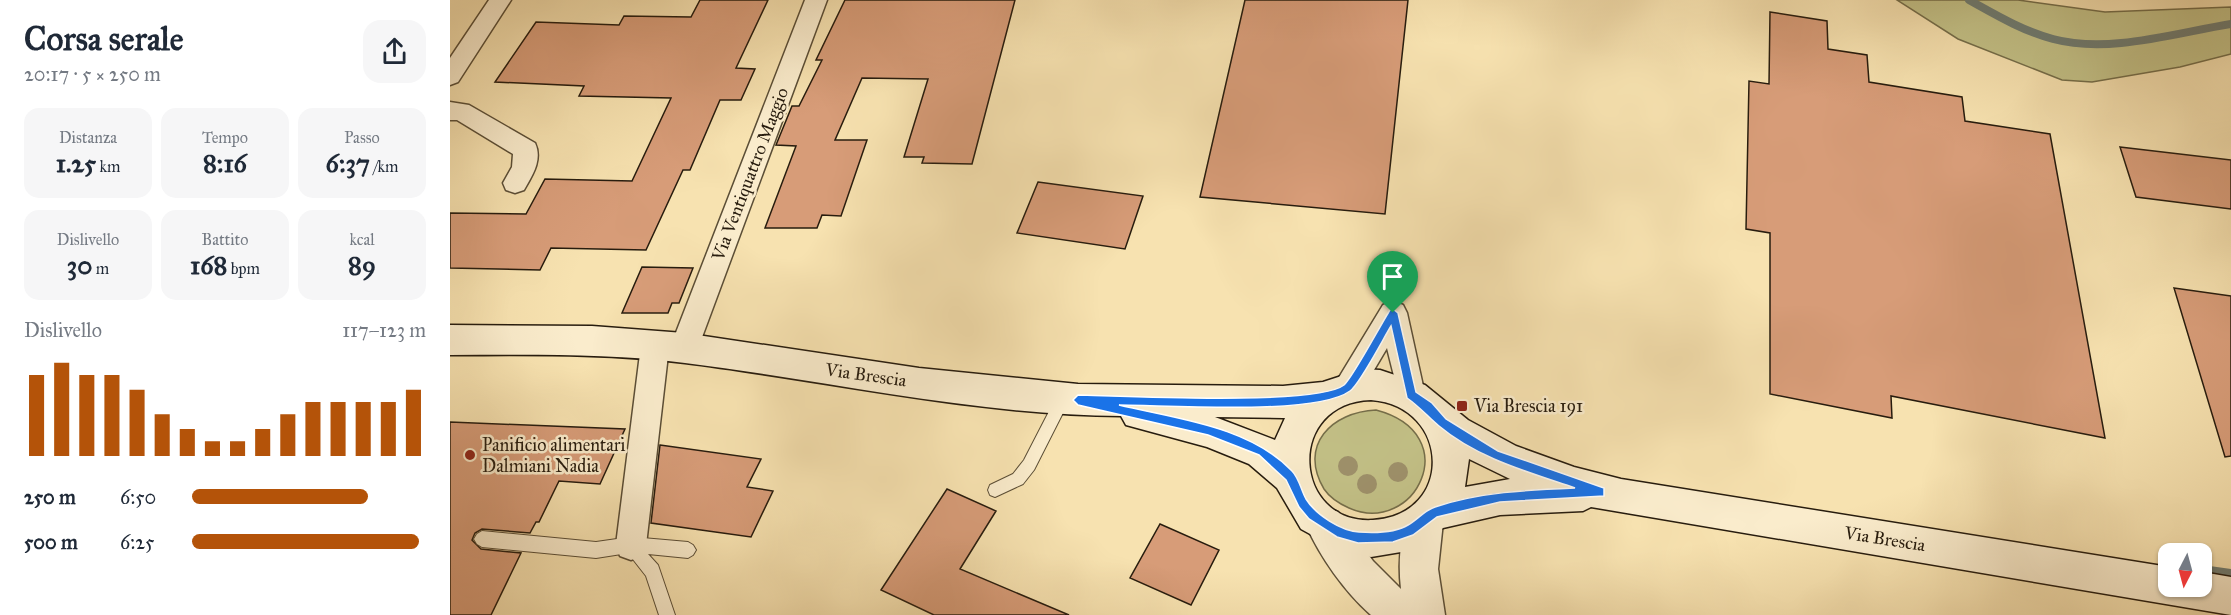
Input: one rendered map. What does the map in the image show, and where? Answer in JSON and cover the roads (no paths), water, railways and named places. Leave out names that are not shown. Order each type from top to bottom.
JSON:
[{"type":"main road","name":"Via Brescia","points":[[450,340],[592,341],[670,347],[919,383],[1071,399],[1283,402],[1380,385],[1411,395],[1428,407],[1442,423],[1494,455],[1600,492],[2158,584]]},
{"type":"main road","name":"Via Brescia","points":[[1336,393],[1302,418],[1290,446],[1290,476],[1302,503],[1325,525],[1349,535],[1376,539],[1393,537],[1430,517],[1500,497],[1600,492]]},
{"type":"main road","name":"Via Brescia","points":[[1071,399],[1208,431],[1263,452],[1290,476]]},
{"type":"main road","name":"Via Brescia","points":[[1430,517],[1448,492],[1454,468],[1451,445],[1442,423]]},
{"type":"main road","points":[[1425,615],[1419,593],[1418,555],[1430,517]]},
{"type":"main road","points":[[1325,525],[1353,566],[1393,609],[1403,615]]},
{"type":"main road","name":"Via Brescia","points":[[2212,593],[2231,596]]},
{"type":"street","points":[[450,76],[500,0]]},
{"type":"street","name":"Via Ventiquattro Maggio","points":[[670,347],[816,0]]},
{"type":"street","points":[[450,111],[461,111],[526,150],[524,168],[515,183]]},
{"type":"street","points":[[1336,393],[1393,313],[1411,395]]},
{"type":"street","points":[[631,545],[670,347]]},
{"type":"lane","points":[[995,490],[1018,479],[1071,399]]},
{"type":"lane","points":[[482,539],[596,550],[631,545],[688,550]]},
{"type":"lane","points":[[631,545],[652,571],[667,615]]},
{"type":"waterway","points":[[1969,0],[2031,32],[2074,43],[2119,43],[2231,24]]},
{"type":"waterway","points":[[2212,571],[2231,574]]},
{"type":"place","name":"Via Brescia 191","points":[[1462,406]]},
{"type":"place","name":"Panificio alimentari Dalmiani Nadia","points":[[470,455]]}]
